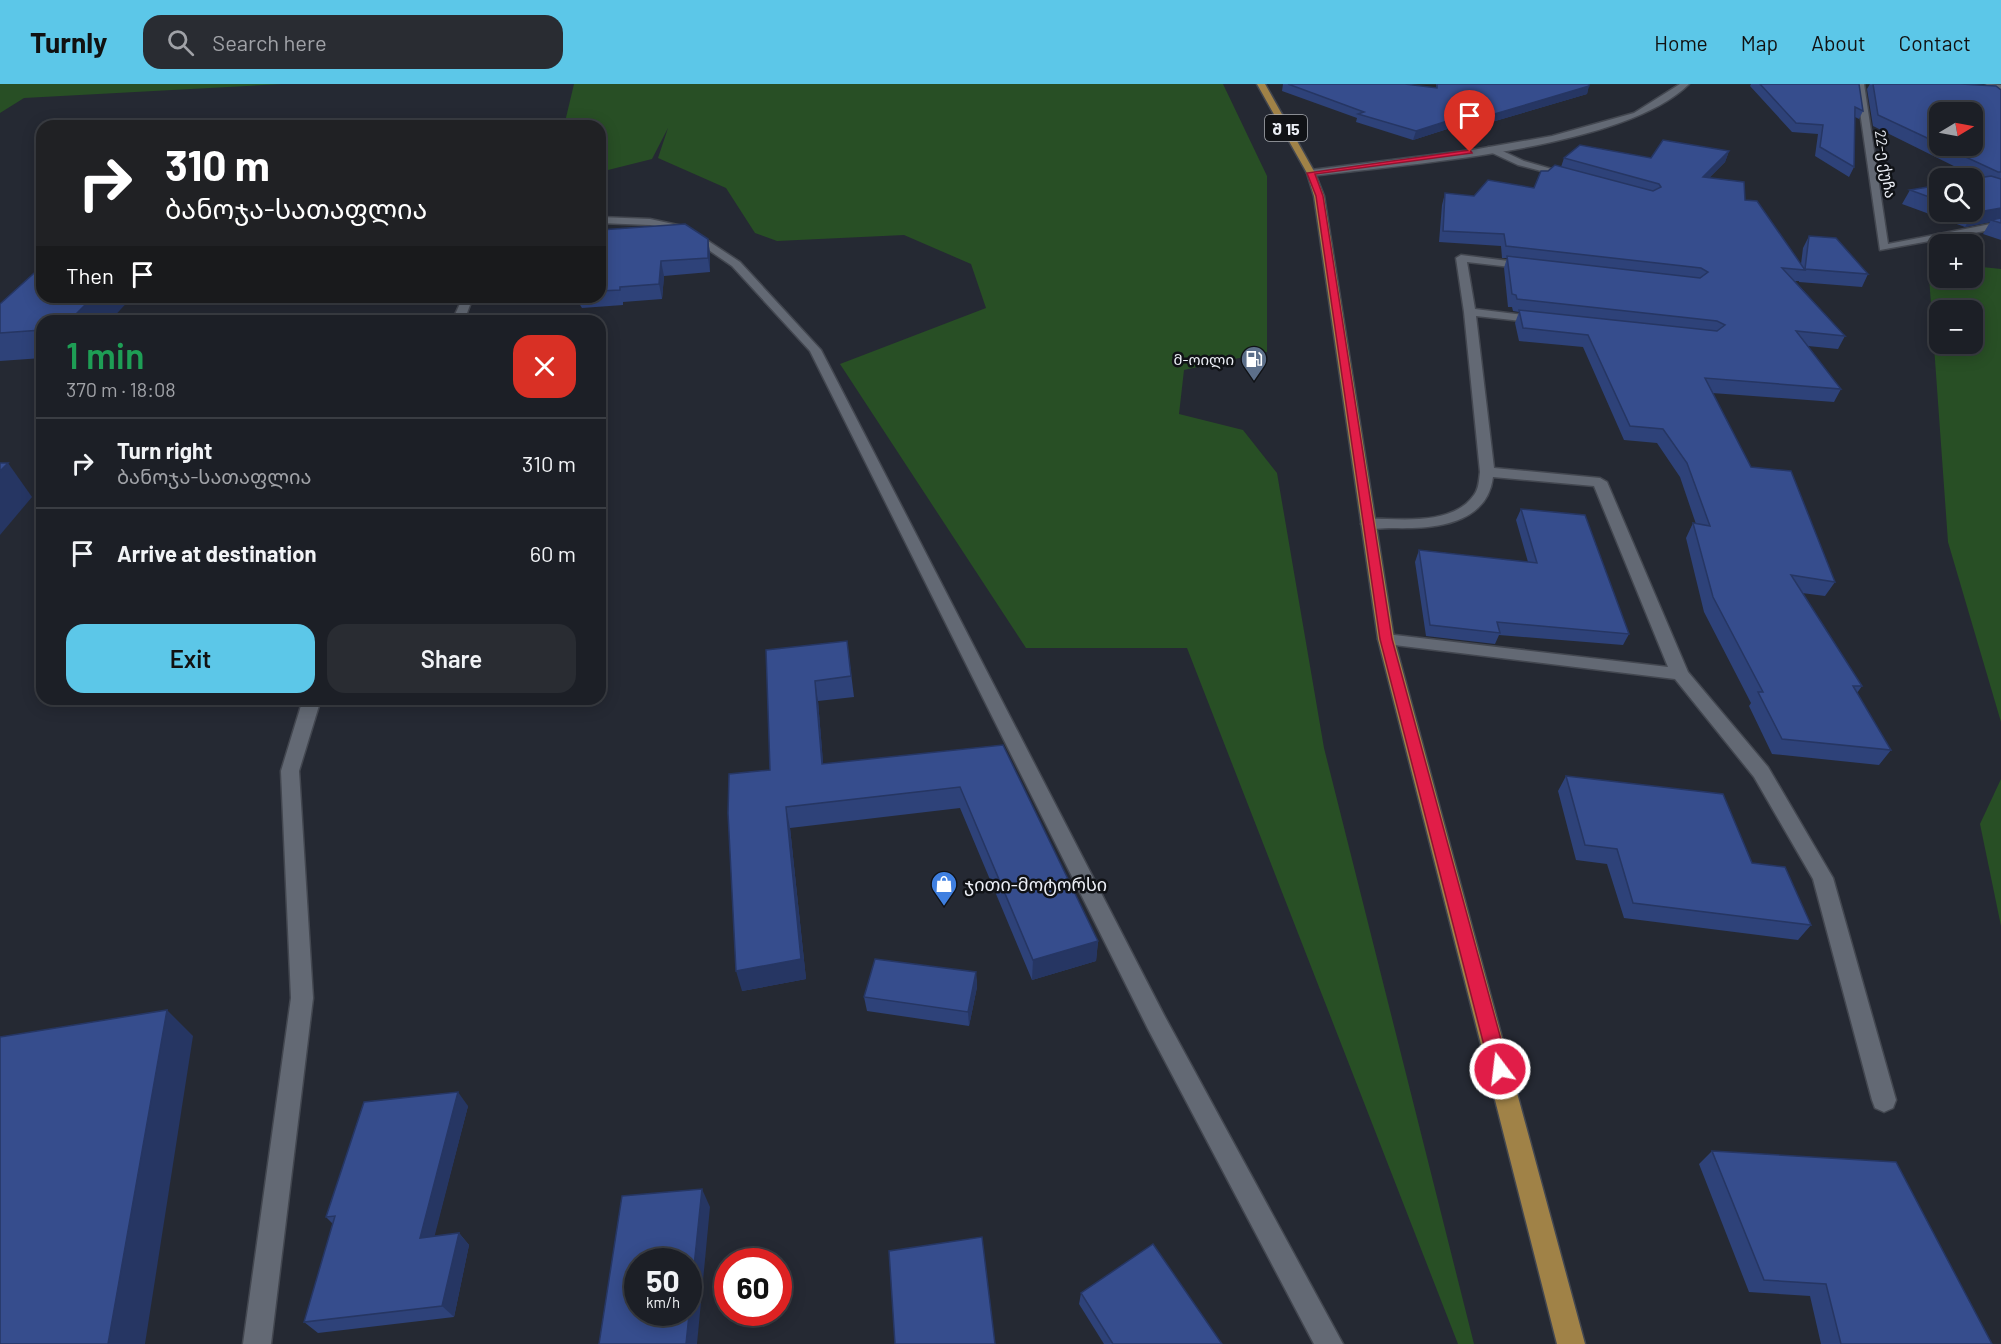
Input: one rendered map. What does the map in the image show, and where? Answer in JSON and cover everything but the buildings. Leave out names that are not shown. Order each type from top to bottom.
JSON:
[{"type":"main road","name":"შ 15","points":[[1261,84],[1311,173],[1319,196],[1386,639],[1571,1344]]},
{"type":"street","points":[[1311,173],[1491,149],[1563,135],[1632,116],[1685,84]]},
{"type":"street","name":"22-ე ქუჩა","points":[[1860,84],[1884,248],[2001,225]]},
{"type":"street","points":[[1990,84],[2001,87]]},
{"type":"street","points":[[1491,149],[1521,163],[1585,180]]},
{"type":"street","points":[[606,220],[650,222],[684,229],[736,264],[815,350],[1156,1022],[1329,1344]]},
{"type":"street","points":[[1368,524],[1436,522],[1464,512],[1483,494],[1487,472],[1470,312],[1461,258],[1543,267]]},
{"type":"street","points":[[1470,312],[1551,321]]},
{"type":"street","points":[[1487,472],[1600,482],[1680,674],[1761,772],[1823,878],[1884,1100]]},
{"type":"street","points":[[1386,639],[1680,674]]},
{"type":"street","points":[[257,1344],[302,998],[290,771],[310,705]]},
{"type":"green space","points":[[0,84],[282,84],[24,98],[0,113]]},
{"type":"green space","points":[[574,84],[1223,84],[1267,176],[1267,352],[1184,370],[1179,414],[1243,430],[1277,473],[1324,748],[1474,1344],[1458,1344],[1187,648],[1026,648],[840,364],[986,308],[971,264],[904,235],[777,241],[755,233],[726,188],[658,158],[668,128],[652,159],[606,170],[606,120],[565,120]]},
{"type":"green space","points":[[1983,267],[2001,269],[2001,722],[1948,542],[1935,354],[1983,354],[1983,300],[1931,300],[1930,288],[1983,288]]},
{"type":"green space","points":[[2001,779],[2001,926],[1980,824]]},
{"type":"place","name":"მ-ოილი","points":[[1254,382]]},
{"type":"place","name":"ჯითი-მოტორსი","points":[[944,907]]},
{"type":"route","points":[[1470,152],[1311,173],[1319,196],[1386,639],[1500,1069]]}]
